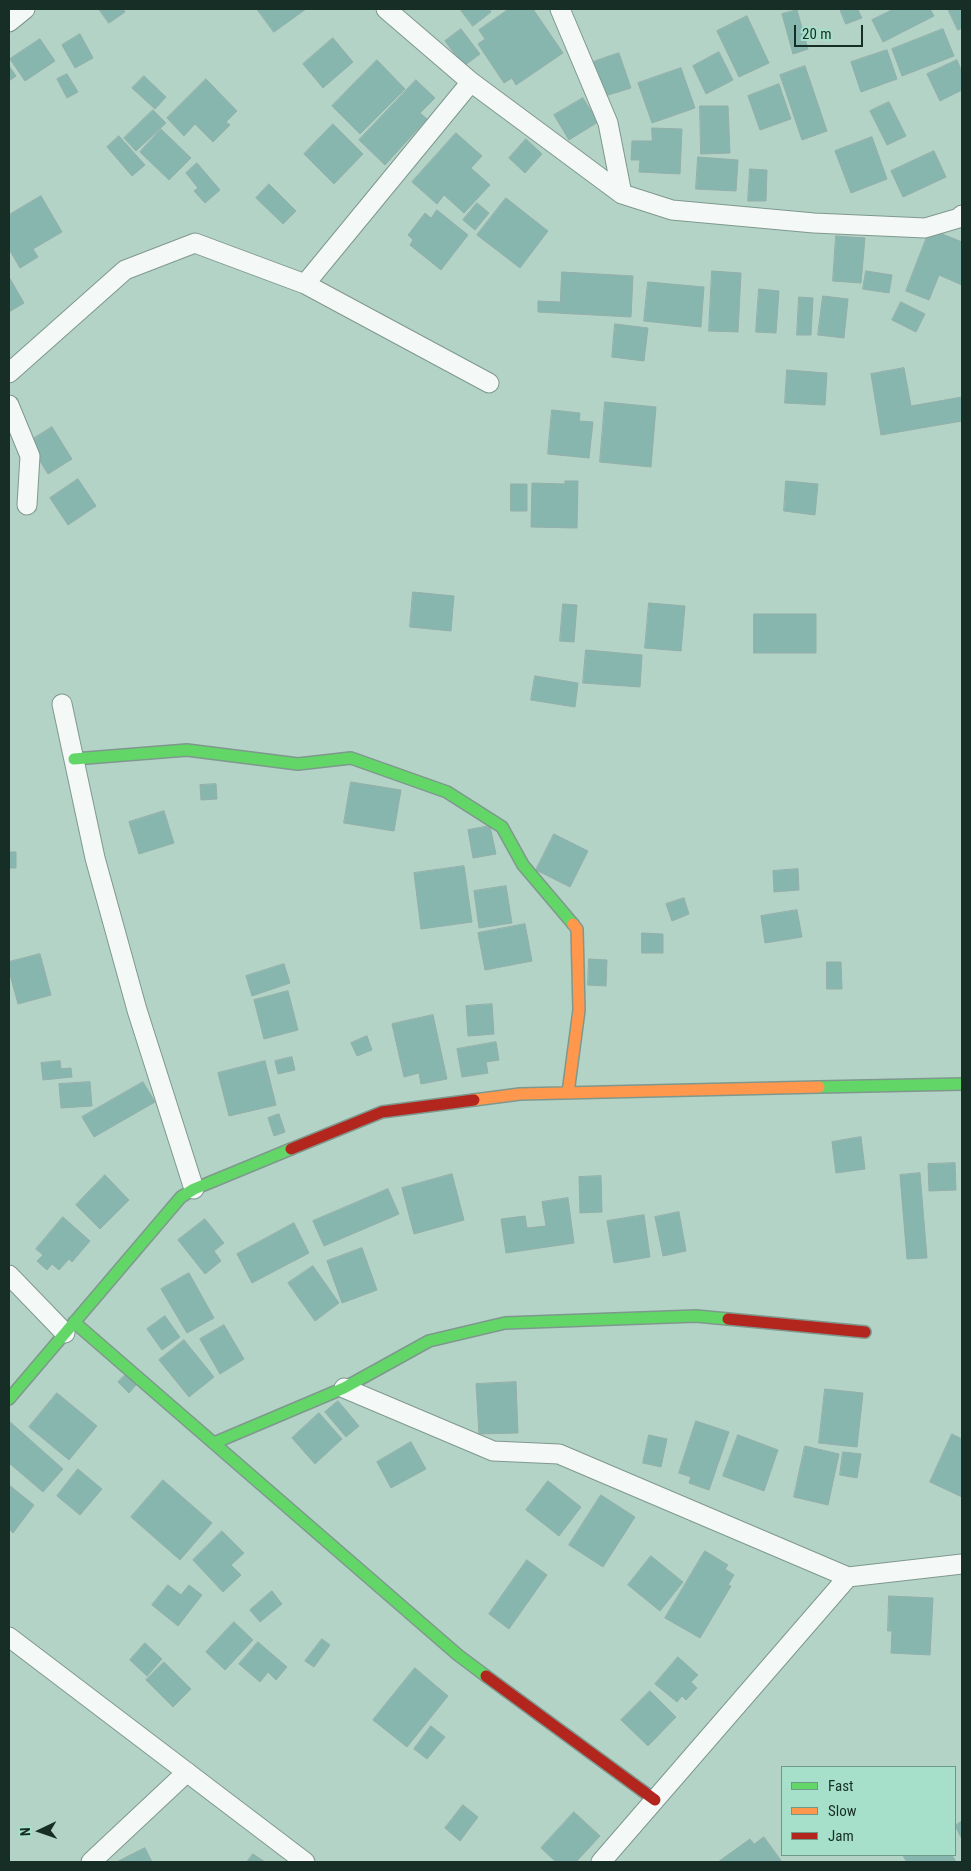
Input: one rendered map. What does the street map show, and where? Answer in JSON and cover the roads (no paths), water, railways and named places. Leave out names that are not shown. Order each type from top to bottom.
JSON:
[{"type":"street","points":[[9,22],[24,9]]},
{"type":"street","points":[[386,9],[471,82],[622,194],[672,210],[814,223],[926,228],[959,218],[962,215]]},
{"type":"street","points":[[560,9],[608,122],[622,194]]},
{"type":"street","points":[[305,284],[471,82]]},
{"type":"street","points":[[9,373],[125,270],[195,243],[305,284],[489,383]]},
{"type":"street","points":[[9,405],[30,456],[27,505]]},
{"type":"street","points":[[62,704],[95,858],[137,1010],[194,1189]]},
{"type":"street","points":[[74,759],[187,750],[298,764],[351,758],[447,792],[502,827],[523,865],[577,929],[579,1010],[568,1093]]},
{"type":"street","points":[[9,1398],[182,1197],[194,1189],[382,1112],[520,1094],[962,1084]]},
{"type":"street","points":[[9,1275],[70,1327],[214,1443],[458,1655],[655,1800]]},
{"type":"street","points":[[214,1443],[344,1388],[428,1341],[505,1323],[696,1316],[866,1332]]},
{"type":"street","points":[[344,1388],[493,1451],[559,1454],[848,1576],[962,1564]]},
{"type":"street","points":[[601,1862],[848,1576]]},
{"type":"street","points":[[9,1637],[305,1862]]},
{"type":"street","points":[[91,1862],[188,1772]]}]
